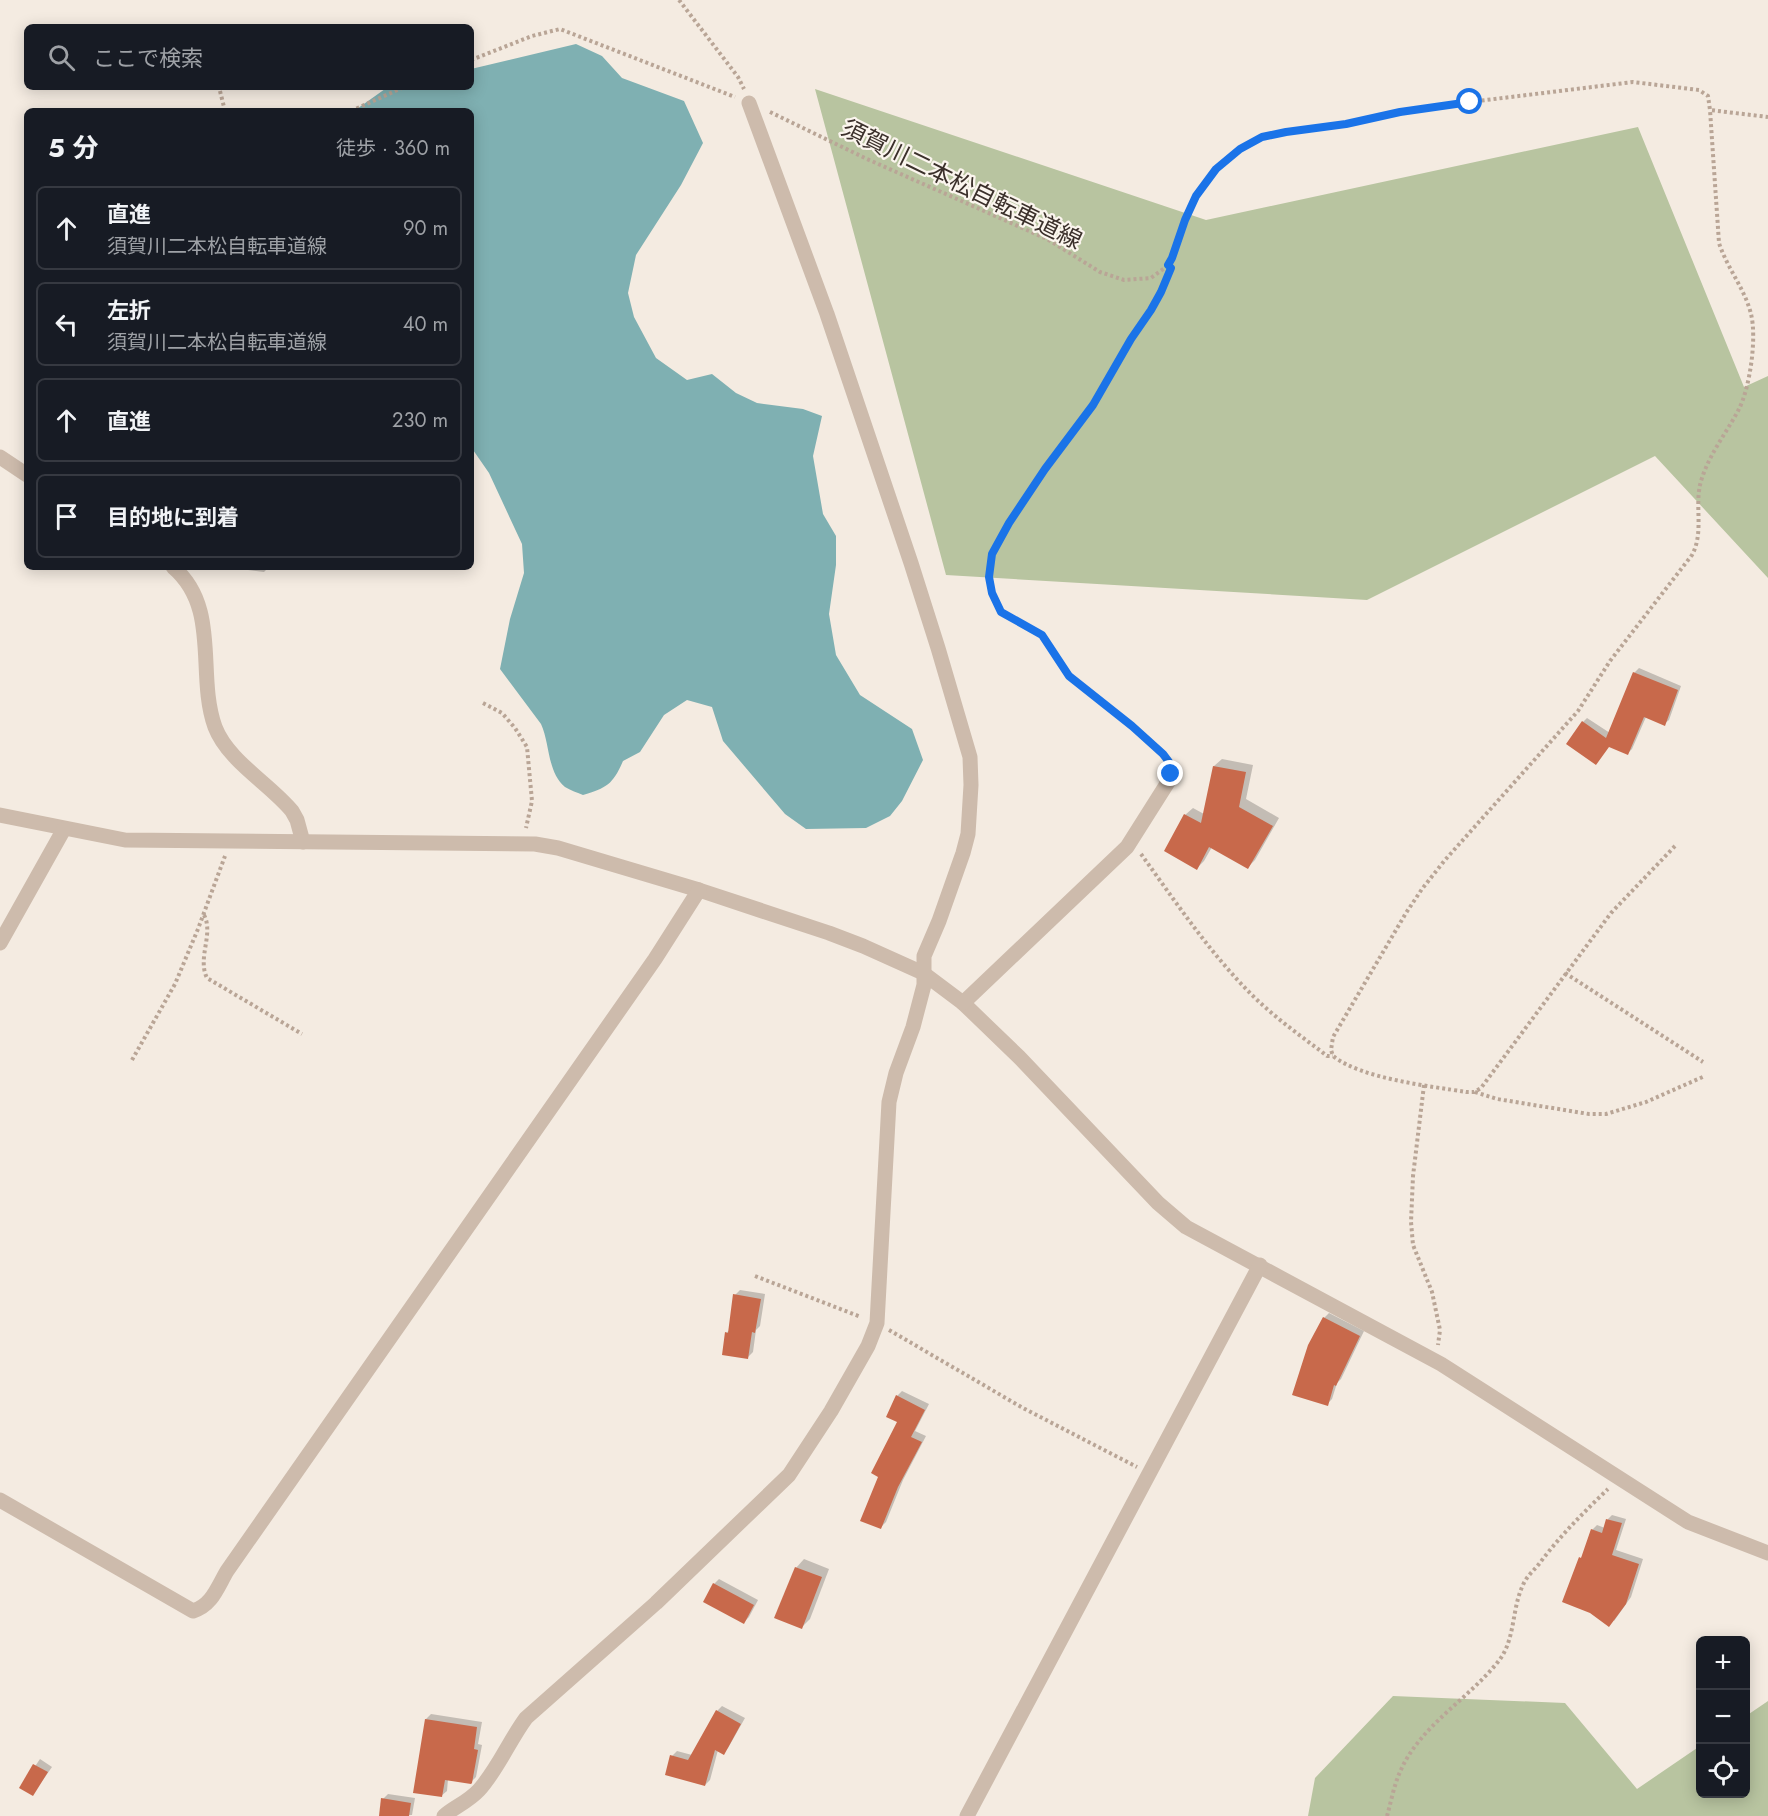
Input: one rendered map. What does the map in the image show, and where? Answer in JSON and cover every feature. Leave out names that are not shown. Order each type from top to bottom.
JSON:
[{"type":"street","points":[[444,1816],[477,1792],[492,1775],[512,1737],[526,1718],[656,1603],[789,1475],[831,1412],[868,1346],[877,1323],[889,1102],[896,1073],[921,998],[924,985],[924,956],[939,921],[968,834],[970,757],[938,648],[908,552],[827,314],[749,103]]},
{"type":"street","points":[[0,457],[24,473]]},
{"type":"street","points":[[176,570],[190,585],[202,614],[209,694],[215,727],[236,757],[292,811],[303,842]]},
{"type":"street","points":[[963,1003],[1132,841],[1170,779]]},
{"type":"street","points":[[0,815],[124,840],[523,843],[558,848],[699,890],[855,943],[923,973],[963,1003],[1027,1065],[1169,1214],[1185,1227],[1260,1265],[1433,1360],[1534,1422],[1688,1522],[1768,1553]]},
{"type":"street","points":[[0,943],[64,829]]},
{"type":"street","points":[[0,1500],[193,1611],[204,1608],[227,1571],[655,959],[699,890]]},
{"type":"street","points":[[966,1816],[1260,1265]]},
{"type":"path","points":[[679,0],[738,77],[749,103]]},
{"type":"path","name":"須賀川二本松自転車道線","points":[[474,59],[532,36],[560,29],[749,103],[867,159],[1047,239],[1112,277],[1124,280],[1144,279],[1158,273],[1168,265]]},
{"type":"path","points":[[1170,779],[1171,769],[1163,754],[1069,676],[1042,635],[1001,612],[992,593],[989,577],[992,554],[1005,530],[1045,469],[1093,405],[1161,292],[1171,268],[1168,265],[1187,215],[1205,183],[1229,156],[1262,137],[1470,102],[1633,82],[1703,91],[1708,96],[1710,110],[1719,243],[1735,280],[1743,290],[1754,331],[1752,361],[1741,406],[1702,477],[1698,493],[1697,546],[1610,661],[1578,711],[1445,860],[1406,912],[1333,1038],[1331,1050],[1333,1056]]},
{"type":"path","points":[[358,108],[397,90]]},
{"type":"path","points":[[220,92],[224,108]]},
{"type":"path","points":[[1710,110],[1768,117]]},
{"type":"path","points":[[483,703],[502,713],[527,747],[532,801],[523,843]]},
{"type":"path","points":[[1132,841],[1174,899],[1251,994],[1279,1020],[1327,1056],[1333,1056],[1362,1071],[1474,1092],[1497,1099],[1589,1114],[1606,1114],[1646,1102],[1705,1076]]},
{"type":"path","points":[[132,1060],[175,984],[231,842]]},
{"type":"path","points":[[1474,1092],[1481,1088],[1611,913],[1675,846]]},
{"type":"path","points":[[204,914],[207,928],[204,964],[207,978],[302,1034]]},
{"type":"path","points":[[1565,974],[1703,1062]]},
{"type":"path","points":[[1424,1084],[1413,1176],[1411,1222],[1413,1245],[1432,1292],[1440,1330],[1433,1360]]},
{"type":"path","points":[[755,1276],[877,1323],[1023,1408],[1149,1473]]},
{"type":"path","points":[[1387,1816],[1400,1772],[1417,1743],[1499,1662],[1511,1636],[1517,1602],[1523,1585],[1532,1571],[1554,1543],[1619,1479]]},
{"type":"green space","points":[[815,89],[1206,220],[1638,127],[1744,387],[1768,376],[1768,578],[1655,456],[1367,600],[946,575]]},
{"type":"green space","points":[[1393,1696],[1565,1703],[1637,1789],[1696,1749],[1696,1798],[1750,1798],[1750,1713],[1768,1701],[1768,1816],[1308,1816],[1315,1778]]},
{"type":"water","points":[[576,44],[602,56],[622,78],[684,101],[703,143],[681,185],[636,255],[628,293],[634,317],[656,358],[687,380],[712,374],[736,393],[757,403],[803,409],[822,416],[813,456],[823,514],[836,536],[836,565],[829,614],[836,655],[860,695],[912,729],[923,760],[902,801],[890,816],[866,828],[806,829],[785,814],[723,741],[712,707],[687,700],[664,715],[640,752],[623,761],[612,780],[598,790],[583,795],[565,787],[555,774],[541,724],[500,669],[510,619],[524,573],[522,544],[489,473],[474,451],[474,108],[358,108],[384,90],[474,90],[474,68]]},
{"type":"building","points":[[1633,672],[1678,690],[1665,726],[1644,717],[1628,755],[1609,747],[1596,765],[1566,744],[1582,721],[1606,738]]},
{"type":"building","points":[[1213,766],[1246,772],[1239,807],[1273,826],[1248,869],[1209,847],[1197,870],[1164,851],[1184,814],[1201,823]]},
{"type":"building","points":[[733,1294],[761,1299],[755,1333],[752,1332],[748,1359],[722,1355],[725,1332],[728,1333]]},
{"type":"building","points":[[1323,1317],[1360,1336],[1336,1386],[1334,1385],[1328,1406],[1292,1395],[1308,1345]]},
{"type":"building","points":[[896,1395],[925,1410],[911,1437],[922,1442],[898,1487],[881,1529],[860,1521],[878,1477],[871,1473],[897,1422],[886,1417]]},
{"type":"building","points":[[1606,1519],[1622,1523],[1612,1555],[1639,1564],[1626,1604],[1609,1627],[1590,1613],[1562,1602],[1591,1529],[1602,1533]]},
{"type":"building","points":[[795,1567],[822,1577],[802,1629],[774,1618]]},
{"type":"building","points":[[713,1583],[754,1605],[744,1624],[703,1602]]},
{"type":"building","points":[[716,1710],[741,1724],[724,1755],[715,1750],[705,1786],[665,1775],[670,1755],[688,1760]]},
{"type":"building","points":[[425,1719],[477,1727],[474,1749],[478,1750],[472,1783],[445,1780],[442,1797],[413,1793]]},
{"type":"building","points":[[33,1764],[48,1772],[33,1796],[19,1788]]},
{"type":"building","points":[[381,1798],[411,1803],[409,1816],[379,1816]]},
{"type":"route","points":[[1171,774],[1169,762],[1163,754],[1069,676],[1042,635],[1001,612],[992,593],[989,577],[991,558],[996,546],[1029,491],[1093,405],[1131,339],[1151,310],[1171,268],[1168,265],[1196,196],[1229,156],[1262,137],[1470,102]]}]
